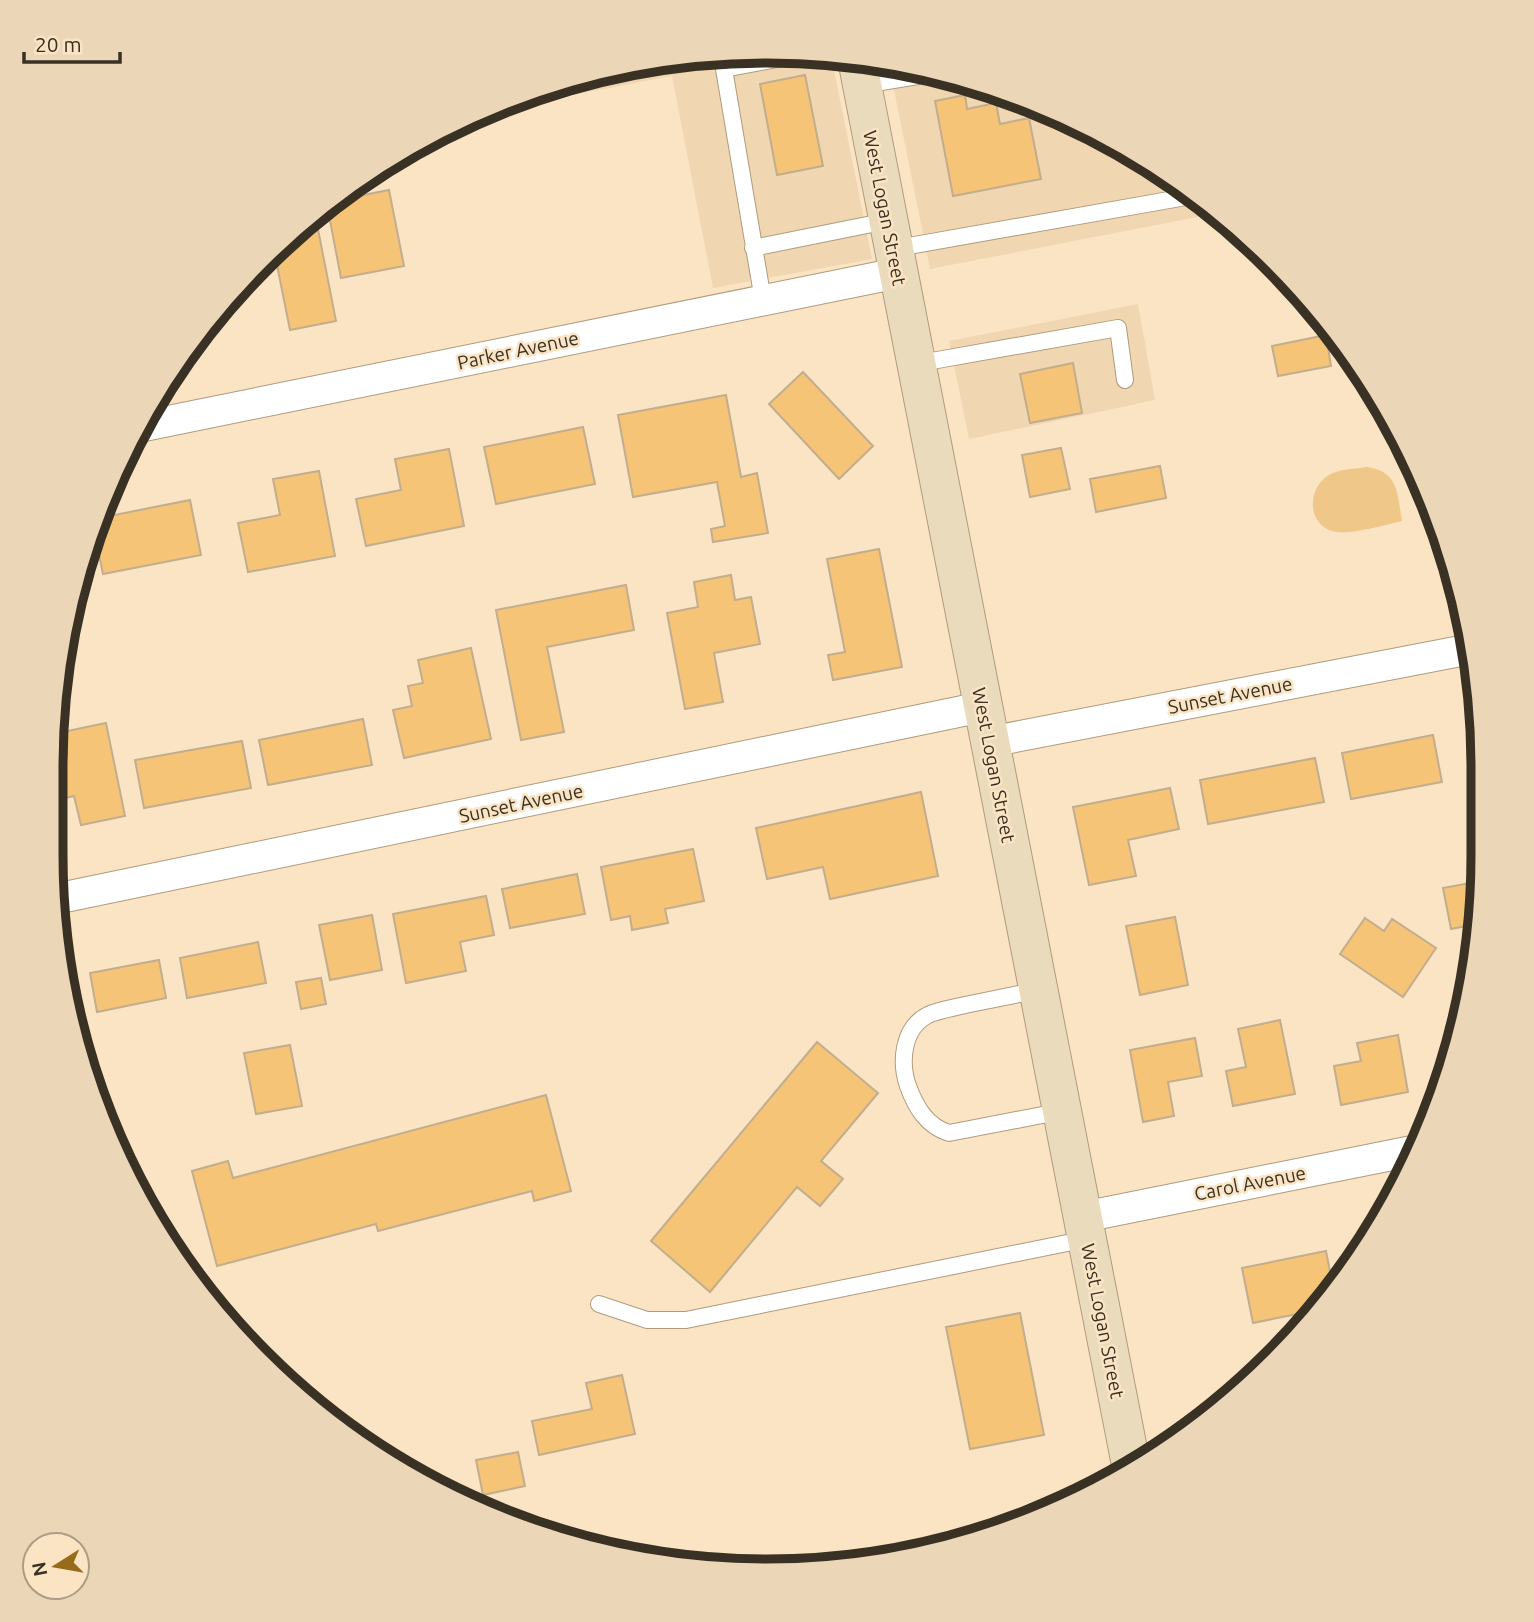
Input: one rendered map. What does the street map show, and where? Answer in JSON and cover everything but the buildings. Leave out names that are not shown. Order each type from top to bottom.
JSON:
[{"type":"street","name":"West Logan Street","points":[[860,72],[1130,1458]]},
{"type":"street","name":"Parker Avenue","points":[[152,424],[763,300],[892,247]]},
{"type":"street","name":"Sunset Avenue","points":[[65,897],[985,725],[1461,651]]},
{"type":"street","name":"Carol Avenue","points":[[1085,1228],[1404,1153]]},
{"type":"lane","points":[[752,64],[724,69],[763,300]]},
{"type":"lane","points":[[753,248],[892,247],[1181,198]]},
{"type":"lane","points":[[915,364],[1118,328],[1125,380]]},
{"type":"lane","points":[[1038,989],[927,1016],[912,1029],[904,1052],[904,1072],[910,1091],[923,1115],[935,1128],[949,1133],[1063,1111]]},
{"type":"lane","points":[[599,1304],[647,1320],[686,1320],[1085,1228]]},
{"type":"shaded area","points":[[767,63],[833,67],[872,259],[713,288],[672,76],[537,102],[585,87],[675,69]]},
{"type":"shaded area","points":[[891,75],[949,87],[1036,117],[1119,157],[1205,216],[930,269]]},
{"type":"shaded area","points":[[1138,304],[1155,400],[969,439],[949,341]]},
{"type":"shaded area","points":[[1366,467],[1377,469],[1391,478],[1402,521],[1348,532],[1332,531],[1324,527],[1314,513],[1317,488],[1329,475],[1337,471]]}]
